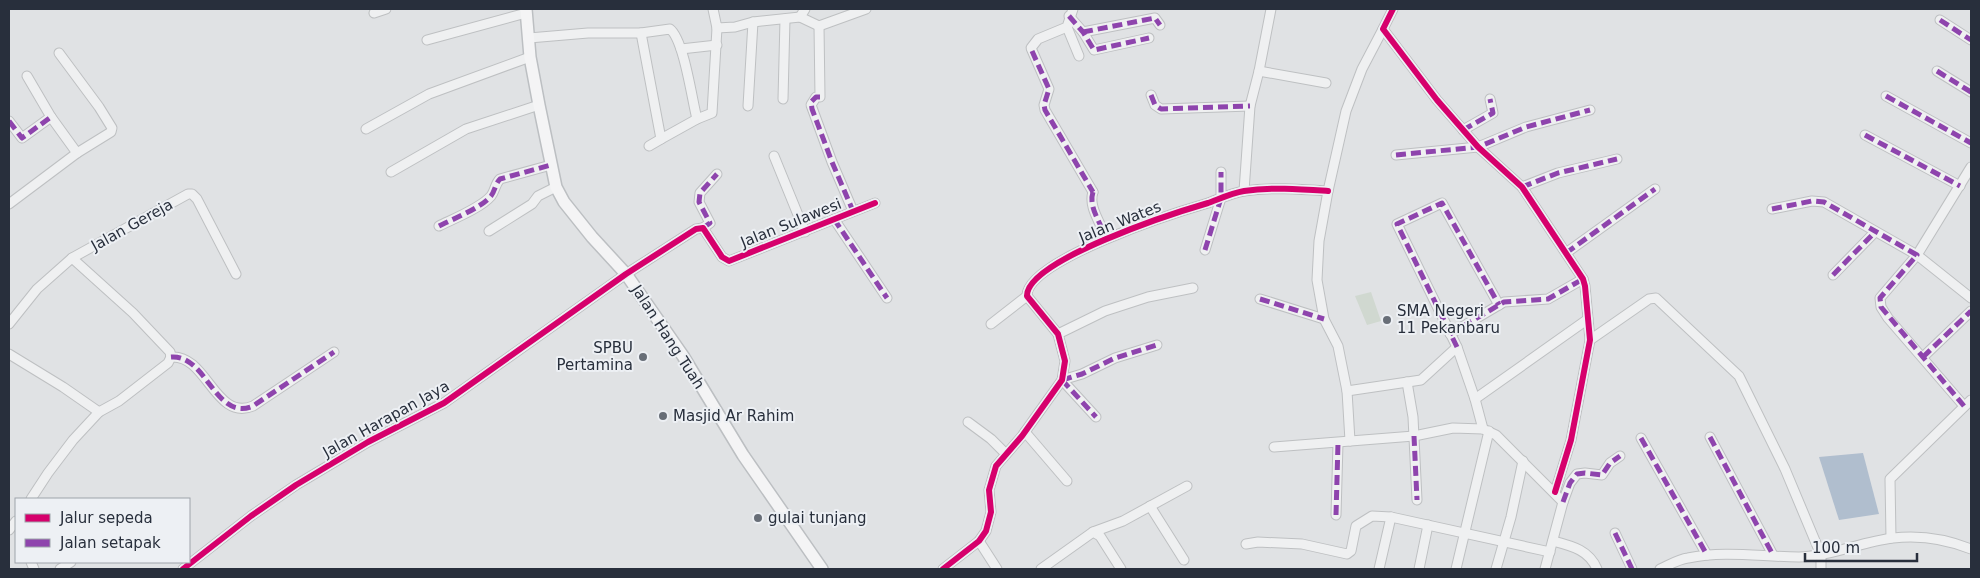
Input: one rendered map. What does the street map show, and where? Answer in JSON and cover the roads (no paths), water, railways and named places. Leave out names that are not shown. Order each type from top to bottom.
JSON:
[{"type":"main road","name":"Jalan Hang Tuah","points":[[526,11],[530,57],[538,105],[556,187],[564,202],[592,237],[626,274],[683,356],[742,455],[822,569]]},
{"type":"street","points":[[374,13],[386,9]]},
{"type":"street","points":[[650,146],[712,113],[717,45],[717,28],[713,9]]},
{"type":"street","points":[[800,17],[805,9]]},
{"type":"street","points":[[717,28],[800,17],[819,26],[866,9]]},
{"type":"street","points":[[1244,191],[1250,106],[1272,9]]},
{"type":"street","points":[[1350,441],[1348,391],[1338,346],[1324,319],[1317,280],[1319,241],[1346,111],[1362,69],[1393,9]]},
{"type":"street","points":[[427,40],[526,11]]},
{"type":"street","points":[[1071,12],[1067,27],[1079,56]]},
{"type":"street","points":[[1071,12],[1094,50],[1149,38]]},
{"type":"street","points":[[783,100],[785,18]]},
{"type":"street","points":[[1083,32],[1156,18],[1160,25]]},
{"type":"street","points":[[1940,20],[1971,40]]},
{"type":"street","points":[[748,106],[754,22]]},
{"type":"street","points":[[819,26],[820,97],[816,97],[811,105],[832,162],[854,211]]},
{"type":"street","points":[[1067,27],[1035,42],[1032,45],[1032,51],[1049,89],[1044,105],[1045,110],[1096,191],[1091,198],[1092,206],[1106,238]]},
{"type":"street","points":[[529,38],[641,33],[670,28],[674,32],[681,49],[696,120]]},
{"type":"street","points":[[1383,29],[1437,100],[1463,130],[1478,147],[1522,187],[1583,279],[1590,340],[1571,440],[1554,492]]},
{"type":"street","points":[[641,33],[661,140]]},
{"type":"street","points":[[681,49],[717,45]]},
{"type":"street","points":[[9,204],[78,153],[111,132],[112,128],[99,107],[60,54]]},
{"type":"street","points":[[366,129],[429,94],[530,57]]},
{"type":"street","points":[[1937,71],[1971,92]]},
{"type":"street","points":[[1259,72],[1326,83]]},
{"type":"street","points":[[27,76],[51,117],[78,153]]},
{"type":"street","points":[[1151,95],[1155,105],[1160,109],[1250,106]]},
{"type":"street","points":[[1886,96],[1971,143]]},
{"type":"street","points":[[1463,130],[1493,113],[1490,99]]},
{"type":"street","points":[[391,172],[466,129],[538,105]]},
{"type":"street","points":[[1396,156],[1478,147],[1526,127],[1590,110]]},
{"type":"street","points":[[9,121],[22,138],[51,117]]},
{"type":"street","points":[[1865,135],[1960,186]]},
{"type":"street","points":[[774,156],[805,232]]},
{"type":"street","points":[[1522,187],[1558,173],[1617,159]]},
{"type":"street","points":[[438,226],[485,202],[493,194],[496,182],[500,179],[551,165]]},
{"type":"street","points":[[1891,538],[1890,479],[1968,403],[1888,318],[1881,307],[1880,298],[1917,256],[1971,167]]},
{"type":"street","points":[[1205,250],[1221,198],[1221,172]]},
{"type":"street","points":[[626,274],[696,229],[703,228],[710,223],[699,202],[700,193],[717,174]]},
{"type":"street","points":[[489,231],[532,204],[538,196],[556,187]]},
{"type":"street","name":"Jalan Wates","points":[[991,324],[1027,296],[1030,284],[1054,266],[1106,238],[1161,217],[1244,191],[1269,188],[1328,191]]},
{"type":"street","points":[[1566,252],[1655,189]]},
{"type":"street","name":"Jalan Gereja","points":[[9,324],[38,289],[72,258],[185,195],[192,194],[197,199],[236,274]]},
{"type":"street","points":[[1772,209],[1812,201],[1824,202],[1917,256],[1971,298]]},
{"type":"street","points":[[1456,569],[1486,430],[1457,347],[1397,224],[1442,202],[1498,305]]},
{"type":"street","name":"Jalan Sulawesi","points":[[703,228],[722,257],[730,261],[875,203]]},
{"type":"street","points":[[834,219],[887,298]]},
{"type":"street","points":[[1833,275],[1875,232]]},
{"type":"street","points":[[32,498],[73,440],[99,412],[119,401],[168,363],[171,358],[170,352],[132,313],[72,258]]},
{"type":"street","name":"Jalan Harapan Jaya","points":[[183,569],[251,516],[296,485],[368,442],[444,403],[626,274]]},
{"type":"street","points":[[1450,334],[1504,302],[1548,299],[1583,279]]},
{"type":"street","points":[[1058,334],[1105,311],[1148,297],[1193,288]]},
{"type":"street","points":[[943,569],[979,541],[989,524],[991,512],[989,490],[992,474],[996,466],[1025,432],[1062,380],[1065,361],[1058,334],[1027,296]]},
{"type":"street","points":[[1590,340],[1649,299],[1656,298],[1665,304],[1739,376],[1785,469],[1821,555],[1820,569]]},
{"type":"street","points":[[1260,299],[1324,319]]},
{"type":"street","points":[[1923,356],[1971,311]]},
{"type":"street","points":[[1475,399],[1588,319]]},
{"type":"street","points":[[1062,380],[1082,374],[1116,358],[1158,345]]},
{"type":"street","points":[[1348,391],[1421,380],[1457,347]]},
{"type":"street","points":[[171,358],[177,357],[189,362],[229,406],[244,410],[253,406],[334,352]]},
{"type":"street","points":[[9,354],[99,412]]},
{"type":"street","points":[[1062,380],[1096,417]]},
{"type":"street","points":[[1407,382],[1413,417],[1417,500]]},
{"type":"street","points":[[968,422],[991,438],[1006,454]]},
{"type":"street","points":[[1274,448],[1414,436],[1453,428],[1486,430],[1496,435],[1563,502]]},
{"type":"street","points":[[1025,432],[1067,481]]},
{"type":"street","points":[[1710,437],[1773,555]]},
{"type":"street","points":[[1641,438],[1707,556]]},
{"type":"street","points":[[1336,515],[1338,443]]},
{"type":"street","points":[[1545,569],[1570,483],[1577,474],[1602,475],[1610,463],[1620,456]]},
{"type":"street","points":[[1496,569],[1523,461]]},
{"type":"street","points":[[1041,569],[1093,532],[1123,521],[1187,486]]},
{"type":"street","points":[[1150,506],[1184,560]]},
{"type":"street","points":[[1246,544],[1258,542],[1302,544],[1347,554],[1351,551],[1354,531],[1359,523],[1372,516],[1391,517],[1550,552]]},
{"type":"street","points":[[1379,569],[1391,517]]},
{"type":"street","points":[[1419,569],[1428,525]]},
{"type":"street","points":[[1093,532],[1100,536],[1121,569]]},
{"type":"street","points":[[1615,532],[1632,569]]},
{"type":"street","points":[[1660,569],[1687,558],[1707,556],[1759,554],[1799,557],[1821,555],[1891,538],[1911,537],[1946,540],[1971,549]]},
{"type":"street","points":[[1553,540],[1576,547],[1593,560],[1597,569]]},
{"type":"street","points":[[979,541],[998,569]]},
{"type":"water","points":[[1863,453],[1879,514],[1839,520],[1819,457]]},
{"type":"place","name":"SMA Negeri 11 Pekanbaru","points":[[1387,320]]},
{"type":"place","name":"SPBU Pertamina","points":[[643,357]]},
{"type":"place","name":"Masjid Ar Rahim","points":[[663,416]]},
{"type":"place","name":"gulai tunjang","points":[[758,518]]}]
